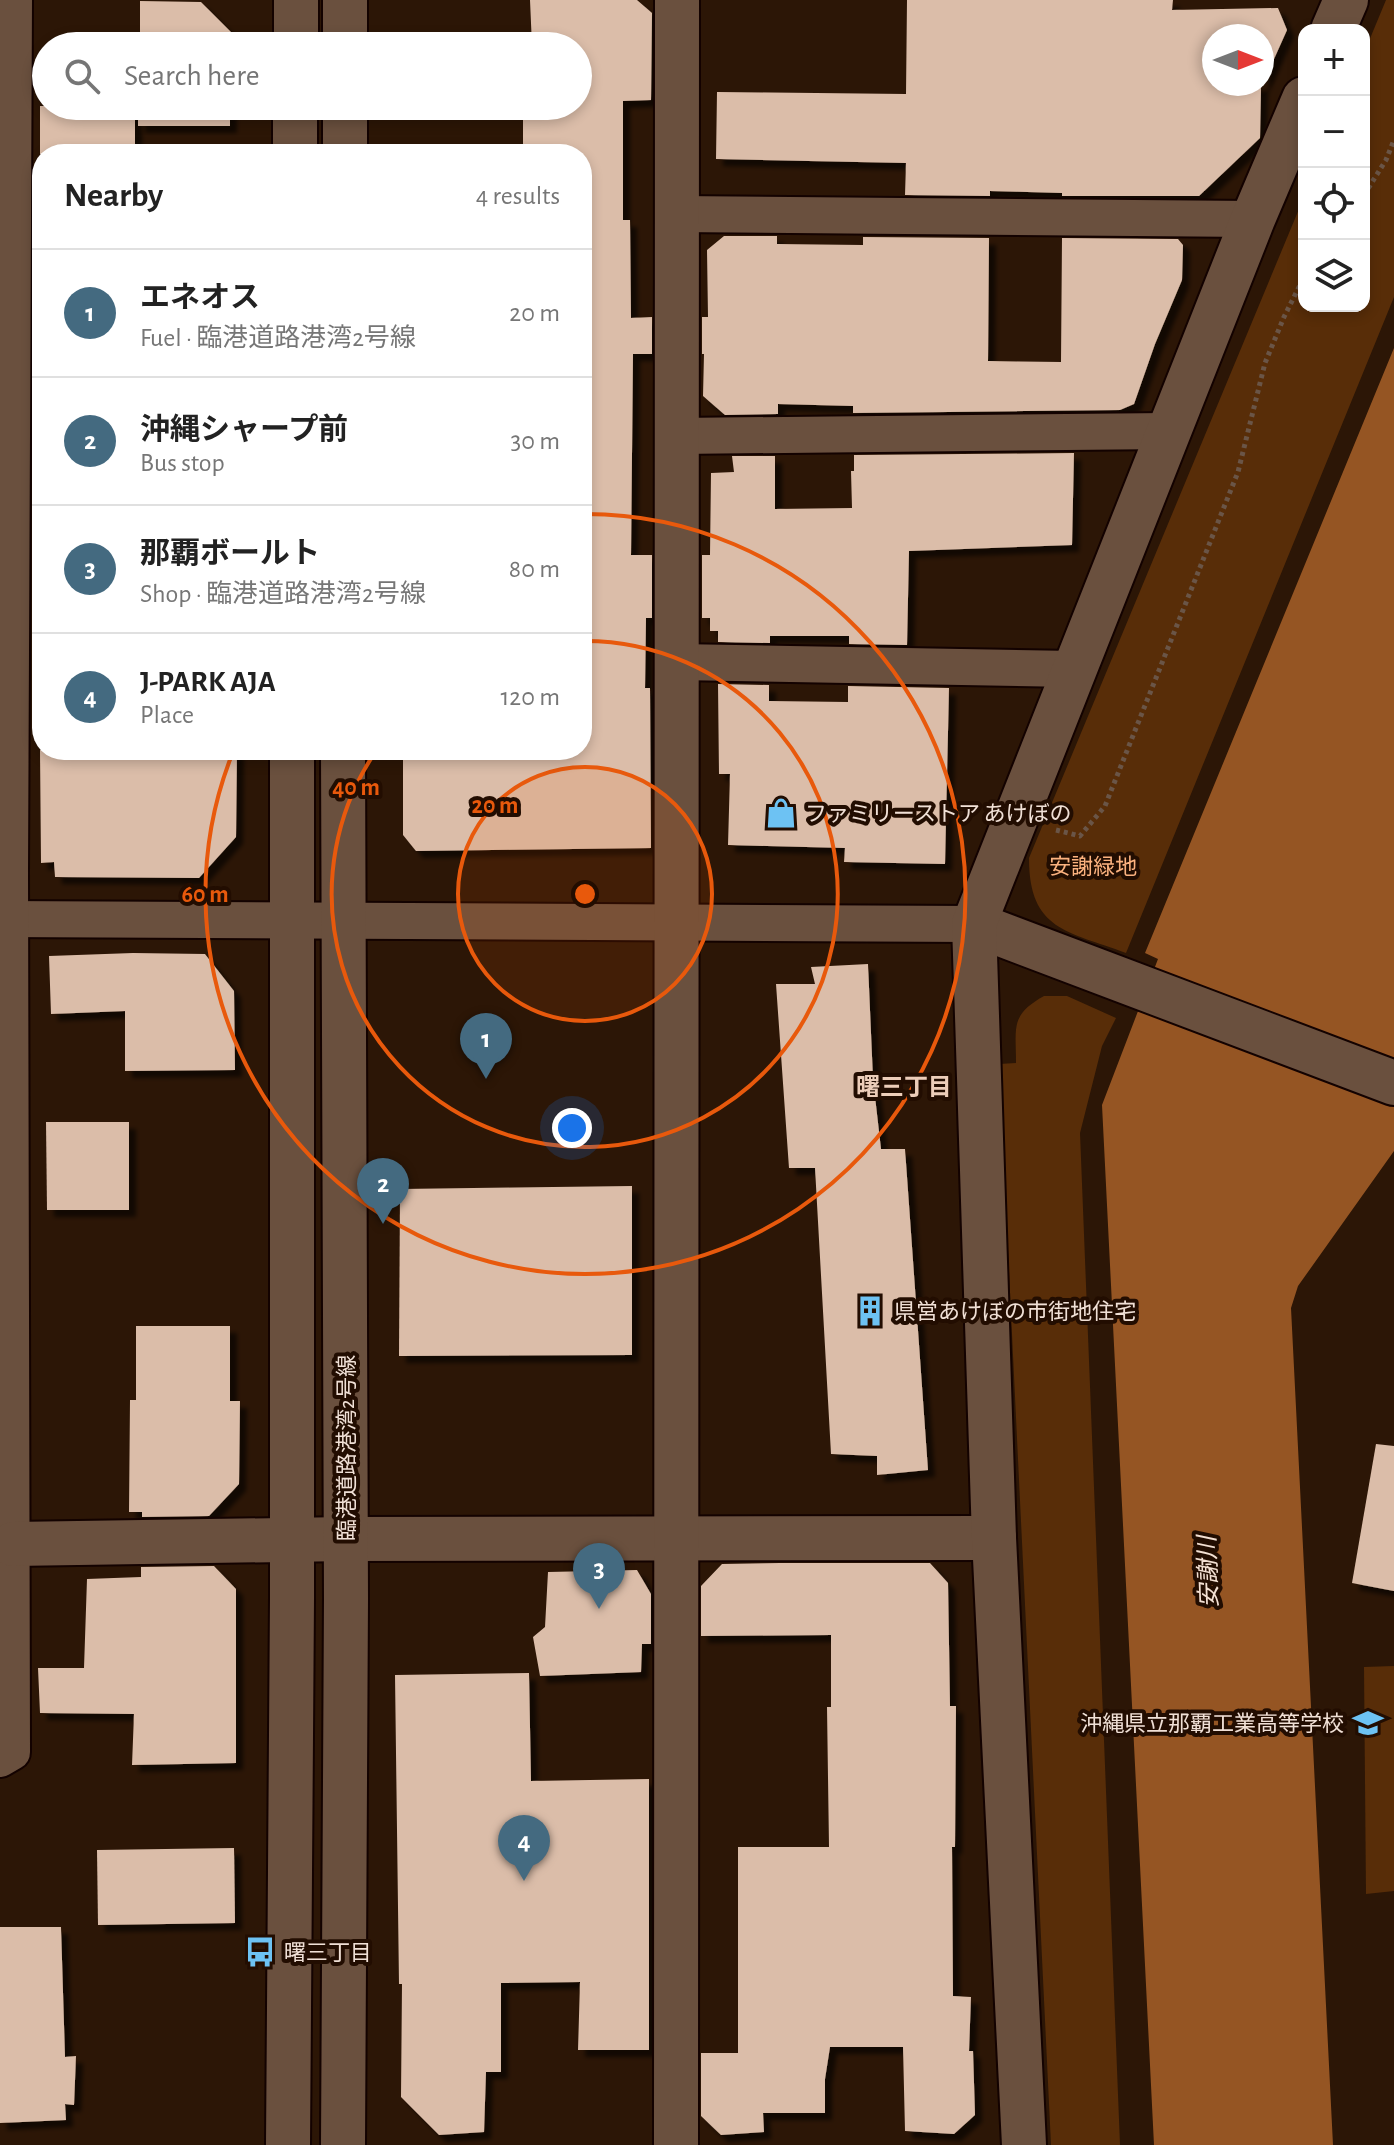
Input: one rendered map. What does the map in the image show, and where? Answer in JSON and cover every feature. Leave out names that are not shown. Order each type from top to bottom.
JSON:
[{"type":"street","points":[[0,1759],[12,1752],[13,1544],[5,919],[7,197],[14,0]]},
{"type":"street","points":[[296,0],[296,32]]},
{"type":"street","points":[[345,0],[345,32]]},
{"type":"street","points":[[676,2145],[677,0]]},
{"type":"street","points":[[1336,24],[1346,0]]},
{"type":"street","points":[[1024,2145],[994,1538],[974,924],[1168,431],[1298,113]]},
{"type":"street","points":[[295,120],[295,144]]},
{"type":"street","points":[[345,120],[345,144]]},
{"type":"street","points":[[676,214],[1253,219]]},
{"type":"street","points":[[677,436],[1168,431]]},
{"type":"street","points":[[677,662],[1073,669]]},
{"type":"street","points":[[288,2145],[292,760]]},
{"type":"street","name":"臨港道路港湾2号線","points":[[343,760],[346,1539],[343,2145]]},
{"type":"street","points":[[5,919],[677,920],[974,924],[1394,1083]]},
{"type":"street","points":[[13,1544],[292,1539],[994,1538]]},
{"type":"path","points":[[1370,185],[1394,140]]},
{"type":"path","points":[[1049,841],[1054,829],[1080,836],[1105,806],[1238,472],[1265,363],[1298,289]]},
{"type":"green space","name":"安謝緑地","points":[[1386,0],[1394,0],[1394,297],[1126,953],[1070,933],[1044,914],[1036,901],[1029,858],[1298,211],[1298,312],[1370,312],[1370,39]]},
{"type":"green space","points":[[1044,996],[1067,996],[1116,1018],[1102,1046],[1080,1133],[1120,2145],[1051,2145],[999,1064],[1016,1063],[1017,1023],[1025,1009]]},
{"type":"green space","points":[[1394,1666],[1394,1891],[1366,1894],[1364,1667]]},
{"type":"water","name":"安謝川","points":[[1394,348],[1394,1151],[1298,1286],[1291,1308],[1333,2145],[1154,2145],[1102,1105],[1158,959],[1145,953]]},
{"type":"building","points":[[530,0],[637,0],[652,13],[651,100],[623,101],[623,220],[630,220],[631,318],[652,317],[652,354],[633,354],[631,555],[652,555],[652,618],[646,618],[645,688],[650,688],[651,848],[416,851],[403,835],[403,760],[592,760],[592,144],[523,144],[523,120],[592,120],[592,32],[531,32]]},
{"type":"building","points":[[907,0],[1173,0],[1172,10],[1278,8],[1287,30],[1274,59],[1274,24],[1202,24],[1202,96],[1261,96],[1260,138],[1199,196],[1062,196],[1062,193],[990,191],[990,196],[905,195],[906,163],[716,159],[717,92],[906,94]]},
{"type":"building","points":[[140,1],[201,2],[231,32],[140,32]]},
{"type":"building","points":[[40,120],[135,120],[135,144],[40,144]]},
{"type":"building","points":[[138,120],[230,120],[230,126],[138,126]]},
{"type":"building","points":[[724,236],[777,236],[777,244],[863,245],[863,237],[989,238],[988,361],[1061,362],[1062,238],[1178,239],[1183,245],[1182,280],[1134,404],[1120,410],[853,413],[853,406],[778,404],[778,414],[725,415],[703,396],[702,354],[702,317],[708,317],[707,250]]},
{"type":"building","points":[[1074,453],[1072,545],[909,551],[907,645],[849,644],[849,636],[770,636],[770,643],[718,642],[718,631],[710,631],[710,618],[702,618],[702,555],[710,555],[711,473],[734,472],[732,456],[775,456],[775,509],[852,508],[854,455]]},
{"type":"building","points":[[718,684],[769,685],[769,701],[848,702],[848,686],[949,688],[945,864],[844,862],[845,848],[728,845],[730,774],[719,774]]},
{"type":"building","points":[[40,760],[237,760],[236,837],[199,878],[55,877],[54,862],[41,863]]},
{"type":"building","points":[[205,954],[234,991],[235,1070],[125,1071],[125,1011],[51,1014],[49,956]]},
{"type":"building","name":"県営あけぼの市街地住宅","points":[[868,964],[873,1079],[881,1149],[905,1149],[928,1470],[877,1475],[877,1456],[831,1454],[815,1168],[789,1168],[776,984],[815,984],[811,967]]},
{"type":"building","points":[[46,1122],[129,1122],[129,1210],[47,1210]]},
{"type":"building","points":[[632,1186],[632,1355],[399,1356],[400,1189]]},
{"type":"building","points":[[136,1326],[230,1326],[230,1401],[240,1401],[239,1484],[209,1516],[142,1517],[142,1512],[129,1512],[130,1400],[136,1400]]},
{"type":"building","points":[[1376,1444],[1394,1446],[1394,1591],[1352,1583]]},
{"type":"building","points":[[930,1563],[948,1583],[950,1706],[956,1706],[955,1847],[952,1847],[953,1996],[971,1997],[969,2051],[973,2051],[975,2115],[954,2134],[905,2131],[903,2047],[830,2047],[825,2079],[825,2113],[763,2113],[764,2132],[721,2135],[701,2116],[701,2053],[738,2053],[738,1847],[829,1847],[827,1707],[831,1707],[831,1635],[701,1636],[701,1586],[722,1564]]},
{"type":"building","points":[[214,1566],[236,1589],[236,1763],[132,1765],[134,1714],[40,1713],[38,1668],[84,1668],[87,1579],[141,1577],[141,1567]]},
{"type":"building","points":[[637,1570],[651,1594],[651,1644],[642,1644],[641,1672],[540,1676],[533,1637],[545,1627],[548,1572]]},
{"type":"building","points":[[529,1673],[531,1781],[649,1779],[649,2050],[578,2050],[580,1982],[501,1983],[501,2072],[486,2072],[484,2132],[439,2135],[401,2097],[402,1984],[399,1984],[395,1675]]},
{"type":"building","points":[[234,1848],[235,1923],[98,1925],[97,1850]]},
{"type":"building","points":[[0,1927],[61,1927],[65,2057],[76,2056],[74,2105],[65,2104],[66,2120],[0,2123]]},
{"type":"place","name":"ファミリーストア あけぼの","points":[[781,813]]},
{"type":"place","name":"エネオス","points":[[486,1079]]},
{"type":"place","name":"沖縄シャープ前","points":[[383,1224]]},
{"type":"place","name":"県営あけぼの市街地住宅","points":[[870,1311]]},
{"type":"place","name":"那覇ボールト","points":[[599,1609]]},
{"type":"place","name":"沖縄県立那覇工業高等学校","points":[[1368,1723]]},
{"type":"place","name":"J-PARK AJA","points":[[524,1881]]},
{"type":"place","name":"曙三丁目","points":[[260,1952]]},
{"type":"district","name":"曙三丁目","points":[[904,1087]]}]
